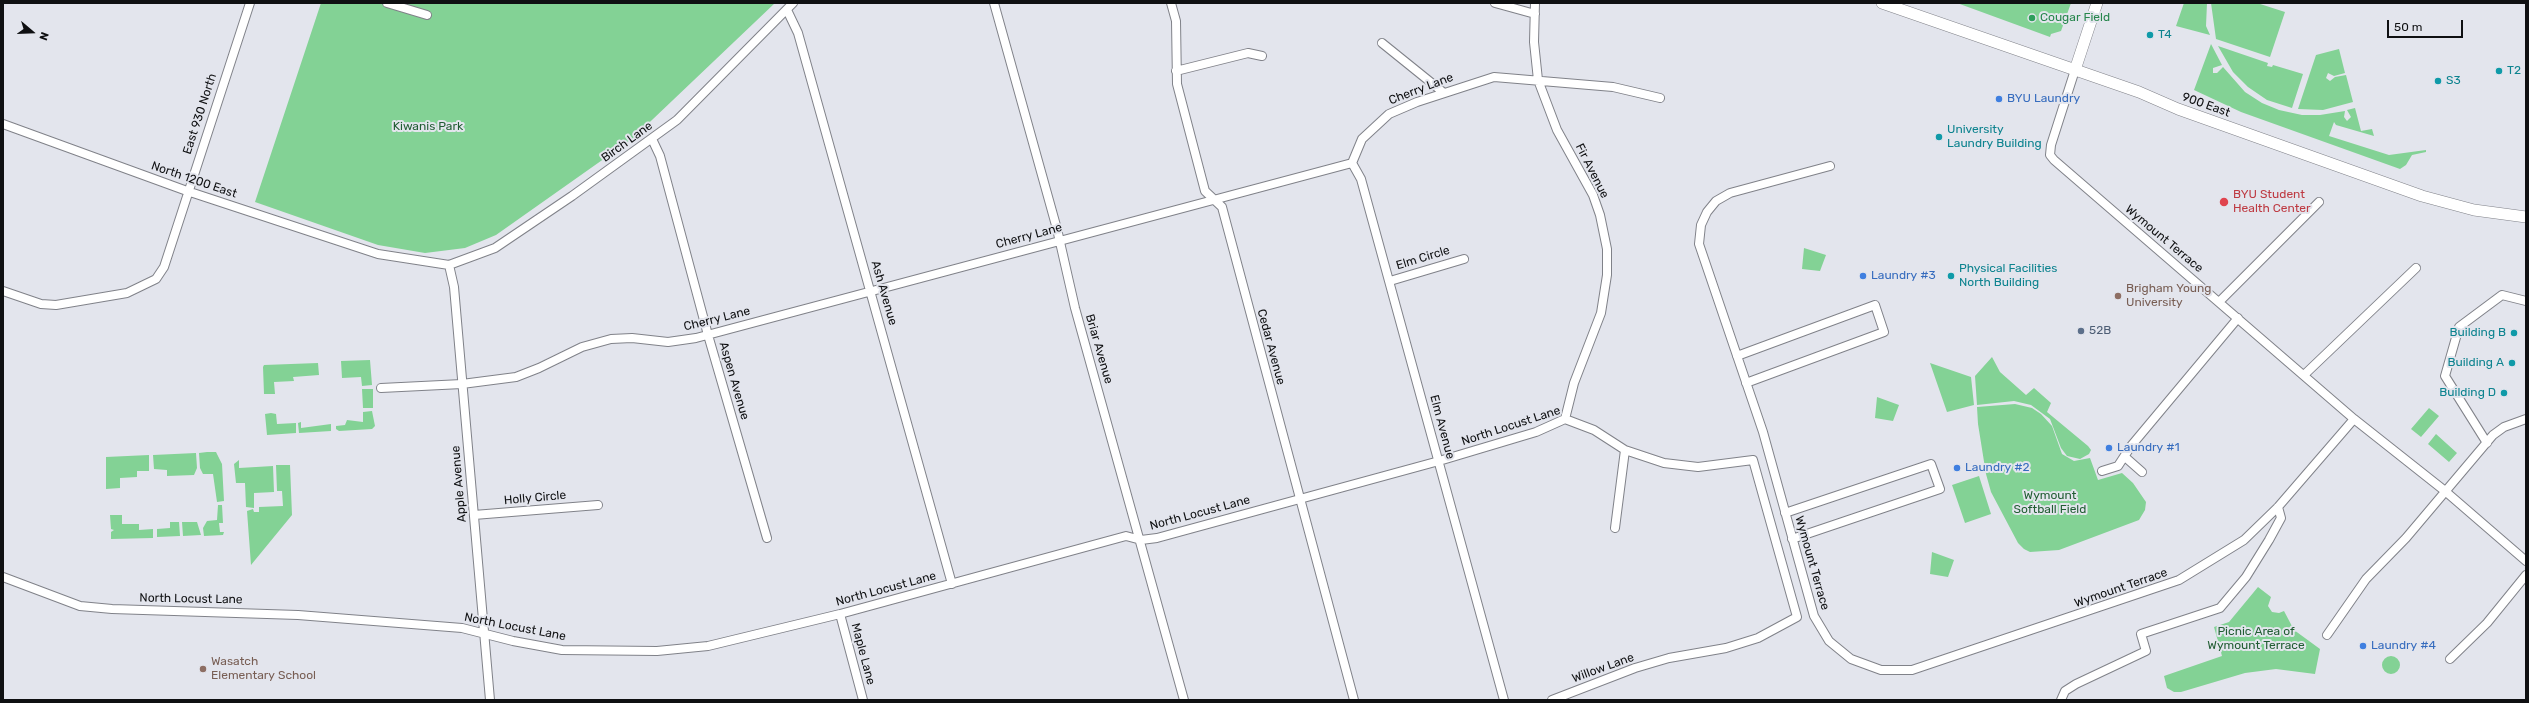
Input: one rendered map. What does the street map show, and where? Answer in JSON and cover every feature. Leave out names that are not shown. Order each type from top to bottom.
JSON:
[{"type":"main road","name":"900 East","points":[[1882,3],[2139,92],[2178,109],[2422,196],[2474,210],[2526,217]]},
{"type":"main road","points":[[2075,70],[2097,3]]},
{"type":"street","name":"East 930 North","points":[[3,291],[41,304],[56,305],[127,293],[137,290],[156,279],[164,267],[187,191],[250,3]]},
{"type":"street","points":[[387,3],[427,15]]},
{"type":"street","name":"Briar Avenue","points":[[994,3],[1060,240],[1075,308],[1142,540],[1184,700]]},
{"type":"street","name":"Cedar Avenue","points":[[1171,3],[1176,21],[1177,84],[1205,191],[1222,207],[1354,700]]},
{"type":"street","points":[[1496,3],[1535,14]]},
{"type":"street","name":"Fir Avenue","points":[[1535,3],[1534,42],[1538,80],[1557,130],[1593,195],[1600,215],[1607,249],[1607,275],[1601,313],[1574,383],[1565,420]]},
{"type":"street","name":"Birch Lane","points":[[448,266],[494,248],[652,139],[677,120],[790,6]]},
{"type":"street","name":"Ash Avenue","points":[[790,6],[952,584]]},
{"type":"street","points":[[1382,43],[1444,93]]},
{"type":"street","points":[[1176,71],[1248,53],[1262,56]]},
{"type":"street","name":"Wymount Terrace","points":[[2075,70],[2051,145],[2050,155],[2057,164],[2354,419],[2445,491],[2526,561]]},
{"type":"street","name":"Cherry Lane","points":[[381,388],[462,384],[516,377],[540,368],[582,347],[610,339],[632,338],[668,342],[708,335],[1352,163],[1362,139],[1389,114],[1444,93],[1494,77],[1613,87],[1660,98]]},
{"type":"street","name":"North 1200 East","points":[[3,124],[187,191],[378,254],[448,266]]},
{"type":"street","name":"Aspen Avenue","points":[[652,139],[660,156],[708,335],[767,538]]},
{"type":"street","name":"Elm Avenue","points":[[1352,163],[1361,179],[1390,281],[1504,700]]},
{"type":"street","name":"Wymount Terrace","points":[[1830,166],[1730,193],[1716,202],[1707,212],[1701,225],[1699,244],[1763,432],[1814,616],[1830,641],[1839,651],[1865,666],[1897,671],[1912,670],[2179,580],[2244,540],[2278,506],[2354,419]]},
{"type":"street","points":[[2219,302],[2319,202]]},
{"type":"street","name":"Elm Circle","points":[[1390,281],[1464,259]]},
{"type":"street","name":"Apple Avenue","points":[[448,266],[454,287],[490,700]]},
{"type":"street","points":[[2304,375],[2416,268]]},
{"type":"street","points":[[2487,442],[2445,376],[2459,327],[2502,295],[2526,301]]},
{"type":"street","points":[[1737,356],[1875,305],[1884,332],[1746,383]]},
{"type":"street","points":[[2102,471],[2118,466],[2131,446],[2238,318]]},
{"type":"street","points":[[2327,635],[2366,579],[2406,538],[2487,442],[2504,427],[2526,419]]},
{"type":"street","name":"North Locust Lane","points":[[3,577],[80,606],[112,609],[298,615],[462,628],[562,650],[657,651],[708,646],[840,614],[1126,536],[1142,540],[1157,538],[1439,461],[1536,432],[1565,420],[1594,430],[1625,450],[1682,466],[1714,466],[1753,460],[1797,617]]},
{"type":"street","points":[[1615,528],[1625,450]]},
{"type":"street","points":[[2125,457],[2142,472]]},
{"type":"street","points":[[1785,513],[1931,464],[1940,489],[1792,539]]},
{"type":"street","name":"Holly Circle","points":[[474,515],[598,505]]},
{"type":"street","points":[[2061,700],[2065,691],[2076,684],[2146,651],[2140,634],[2215,612],[2220,608],[2257,561],[2281,518],[2278,506]]},
{"type":"street","points":[[2450,659],[2487,622],[2526,574]]},
{"type":"street","name":"Maple Lane","points":[[840,614],[863,700]]},
{"type":"street","name":"Willow Lane","points":[[1552,700],[1635,668],[1663,660],[1726,648],[1758,638],[1797,617]]},
{"type":"green space","name":"Kiwanis Park","points":[[321,3],[775,3],[632,139],[496,235],[465,248],[425,253],[378,245],[255,202]]},
{"type":"green space","name":"Cougar Field","points":[[1957,3],[2071,3],[2061,31],[2051,34],[2050,37]]},
{"type":"green space","points":[[2184,3],[2207,3],[2206,26],[2210,35],[2176,26]]},
{"type":"green space","points":[[2211,3],[2257,3],[2285,12],[2270,57],[2216,39]]},
{"type":"green space","points":[[2211,44],[2222,65],[2213,68],[2213,73],[2217,73],[2223,67],[2245,92],[2262,103],[2279,110],[2302,115],[2320,115],[2345,111],[2344,117],[2347,121],[2351,117],[2347,110],[2355,108],[2361,131],[2372,129],[2374,136],[2336,125],[2334,122],[2329,136],[2389,155],[2426,150],[2426,152],[2412,155],[2406,165],[2400,169],[2241,112],[2194,90]]},
{"type":"green space","points":[[2218,46],[2268,63],[2267,66],[2272,67],[2273,65],[2303,74],[2292,108],[2267,100],[2248,87],[2233,72]]},
{"type":"green space","points":[[2339,49],[2345,73],[2334,76],[2328,73],[2326,78],[2330,81],[2335,77],[2346,75],[2353,102],[2323,110],[2298,109],[2316,55]]},
{"type":"green space","points":[[1804,248],[1826,255],[1820,271],[1802,269]]},
{"type":"green space","points":[[1992,357],[2000,372],[2026,395],[2034,388],[2051,403],[2047,412],[2088,446],[2091,450],[2089,454],[2080,459],[2067,456],[2061,448],[2050,419],[2031,405],[2014,401],[1977,405],[1975,376]]},
{"type":"green space","points":[[370,360],[372,385],[362,386],[361,377],[342,378],[341,361]]},
{"type":"green space","points":[[318,363],[319,375],[293,377],[294,381],[274,382],[275,394],[264,394],[264,365]]},
{"type":"green space","points":[[1930,363],[1971,377],[1974,405],[1947,412]]},
{"type":"green space","points":[[362,389],[373,389],[373,408],[363,408]]},
{"type":"green space","points":[[1877,397],[1899,405],[1893,421],[1875,418]]},
{"type":"green space","name":"Wymount Softball Field","points":[[2015,404],[2032,408],[2041,414],[2052,426],[2062,454],[2074,461],[2090,458],[2098,480],[2122,473],[2133,483],[2146,502],[2145,510],[2139,520],[2059,550],[2030,552],[2024,549],[2018,543],[1991,492],[1986,474],[1978,424],[1977,407]]},
{"type":"green space","points":[[2429,408],[2439,416],[2421,437],[2411,429]]},
{"type":"green space","points":[[372,411],[375,426],[372,429],[339,431],[336,429],[336,426],[345,425],[347,420],[363,422],[363,412]]},
{"type":"green space","points":[[265,414],[276,414],[277,424],[296,423],[296,433],[267,435]]},
{"type":"green space","points":[[301,422],[301,428],[331,424],[331,431],[299,433],[298,423]]},
{"type":"green space","points":[[2436,434],[2457,453],[2449,462],[2428,444]]},
{"type":"green space","points":[[216,452],[222,464],[224,501],[217,502],[213,474],[203,474],[200,468],[199,453]]},
{"type":"green space","points":[[196,453],[197,468],[194,475],[167,476],[167,470],[154,469],[153,455]]},
{"type":"green space","points":[[149,455],[149,471],[137,471],[137,477],[120,478],[120,488],[106,489],[106,457]]},
{"type":"green space","points":[[239,460],[239,468],[273,466],[274,492],[254,493],[254,508],[246,507],[245,483],[236,483],[234,464]]},
{"type":"green space","points":[[276,465],[290,465],[292,515],[251,565],[247,511],[253,509],[254,512],[259,512],[259,507],[283,506],[282,491],[277,491]]},
{"type":"green space","points":[[1979,476],[1991,514],[1965,523],[1952,485]]},
{"type":"green space","points":[[218,505],[222,505],[223,523],[219,523],[220,532],[224,532],[223,535],[204,536],[203,528],[207,521],[217,520]]},
{"type":"green space","points":[[110,515],[122,515],[122,524],[139,524],[139,530],[153,529],[153,538],[111,539],[111,532],[114,530],[111,529]]},
{"type":"green space","points":[[170,522],[179,522],[180,536],[157,537],[157,529],[170,528]]},
{"type":"green space","points":[[182,522],[197,522],[201,535],[183,536]]},
{"type":"green space","points":[[1932,552],[1954,560],[1948,577],[1930,574]]},
{"type":"green space","name":"Picnic Area of Wymount Terrace","points":[[2258,587],[2271,597],[2268,606],[2272,612],[2279,613],[2284,611],[2294,630],[2320,649],[2315,674],[2276,669],[2245,673],[2181,692],[2174,692],[2167,688],[2164,676],[2222,656],[2214,627],[2229,622]]},
{"type":"green space","points":[[2391,656],[2397,659],[2400,665],[2397,671],[2391,674],[2385,671],[2382,665],[2385,659]]},
{"type":"place","name":"Cougar Field","points":[[2032,18]]},
{"type":"place","name":"T4","points":[[2150,35]]},
{"type":"place","name":"T2","points":[[2499,71]]},
{"type":"place","name":"S3","points":[[2438,81]]},
{"type":"place","name":"BYU Laundry","points":[[1999,99]]},
{"type":"place","name":"University Laundry Building","points":[[1939,137]]},
{"type":"place","name":"BYU Student Health Center","points":[[2224,202]]},
{"type":"place","name":"Laundry #3","points":[[1863,276]]},
{"type":"place","name":"Physical Facilities North Building","points":[[1951,276]]},
{"type":"place","name":"Brigham Young University","points":[[2118,296]]},
{"type":"place","name":"52B","points":[[2081,331]]},
{"type":"place","name":"Building B","points":[[2514,333]]},
{"type":"place","name":"Building A","points":[[2512,363]]},
{"type":"place","name":"Building D","points":[[2504,393]]},
{"type":"place","name":"Laundry #1","points":[[2109,448]]},
{"type":"place","name":"Laundry #2","points":[[1957,468]]},
{"type":"place","name":"Laundry #4","points":[[2363,646]]},
{"type":"place","name":"Wasatch Elementary School","points":[[203,669]]}]
